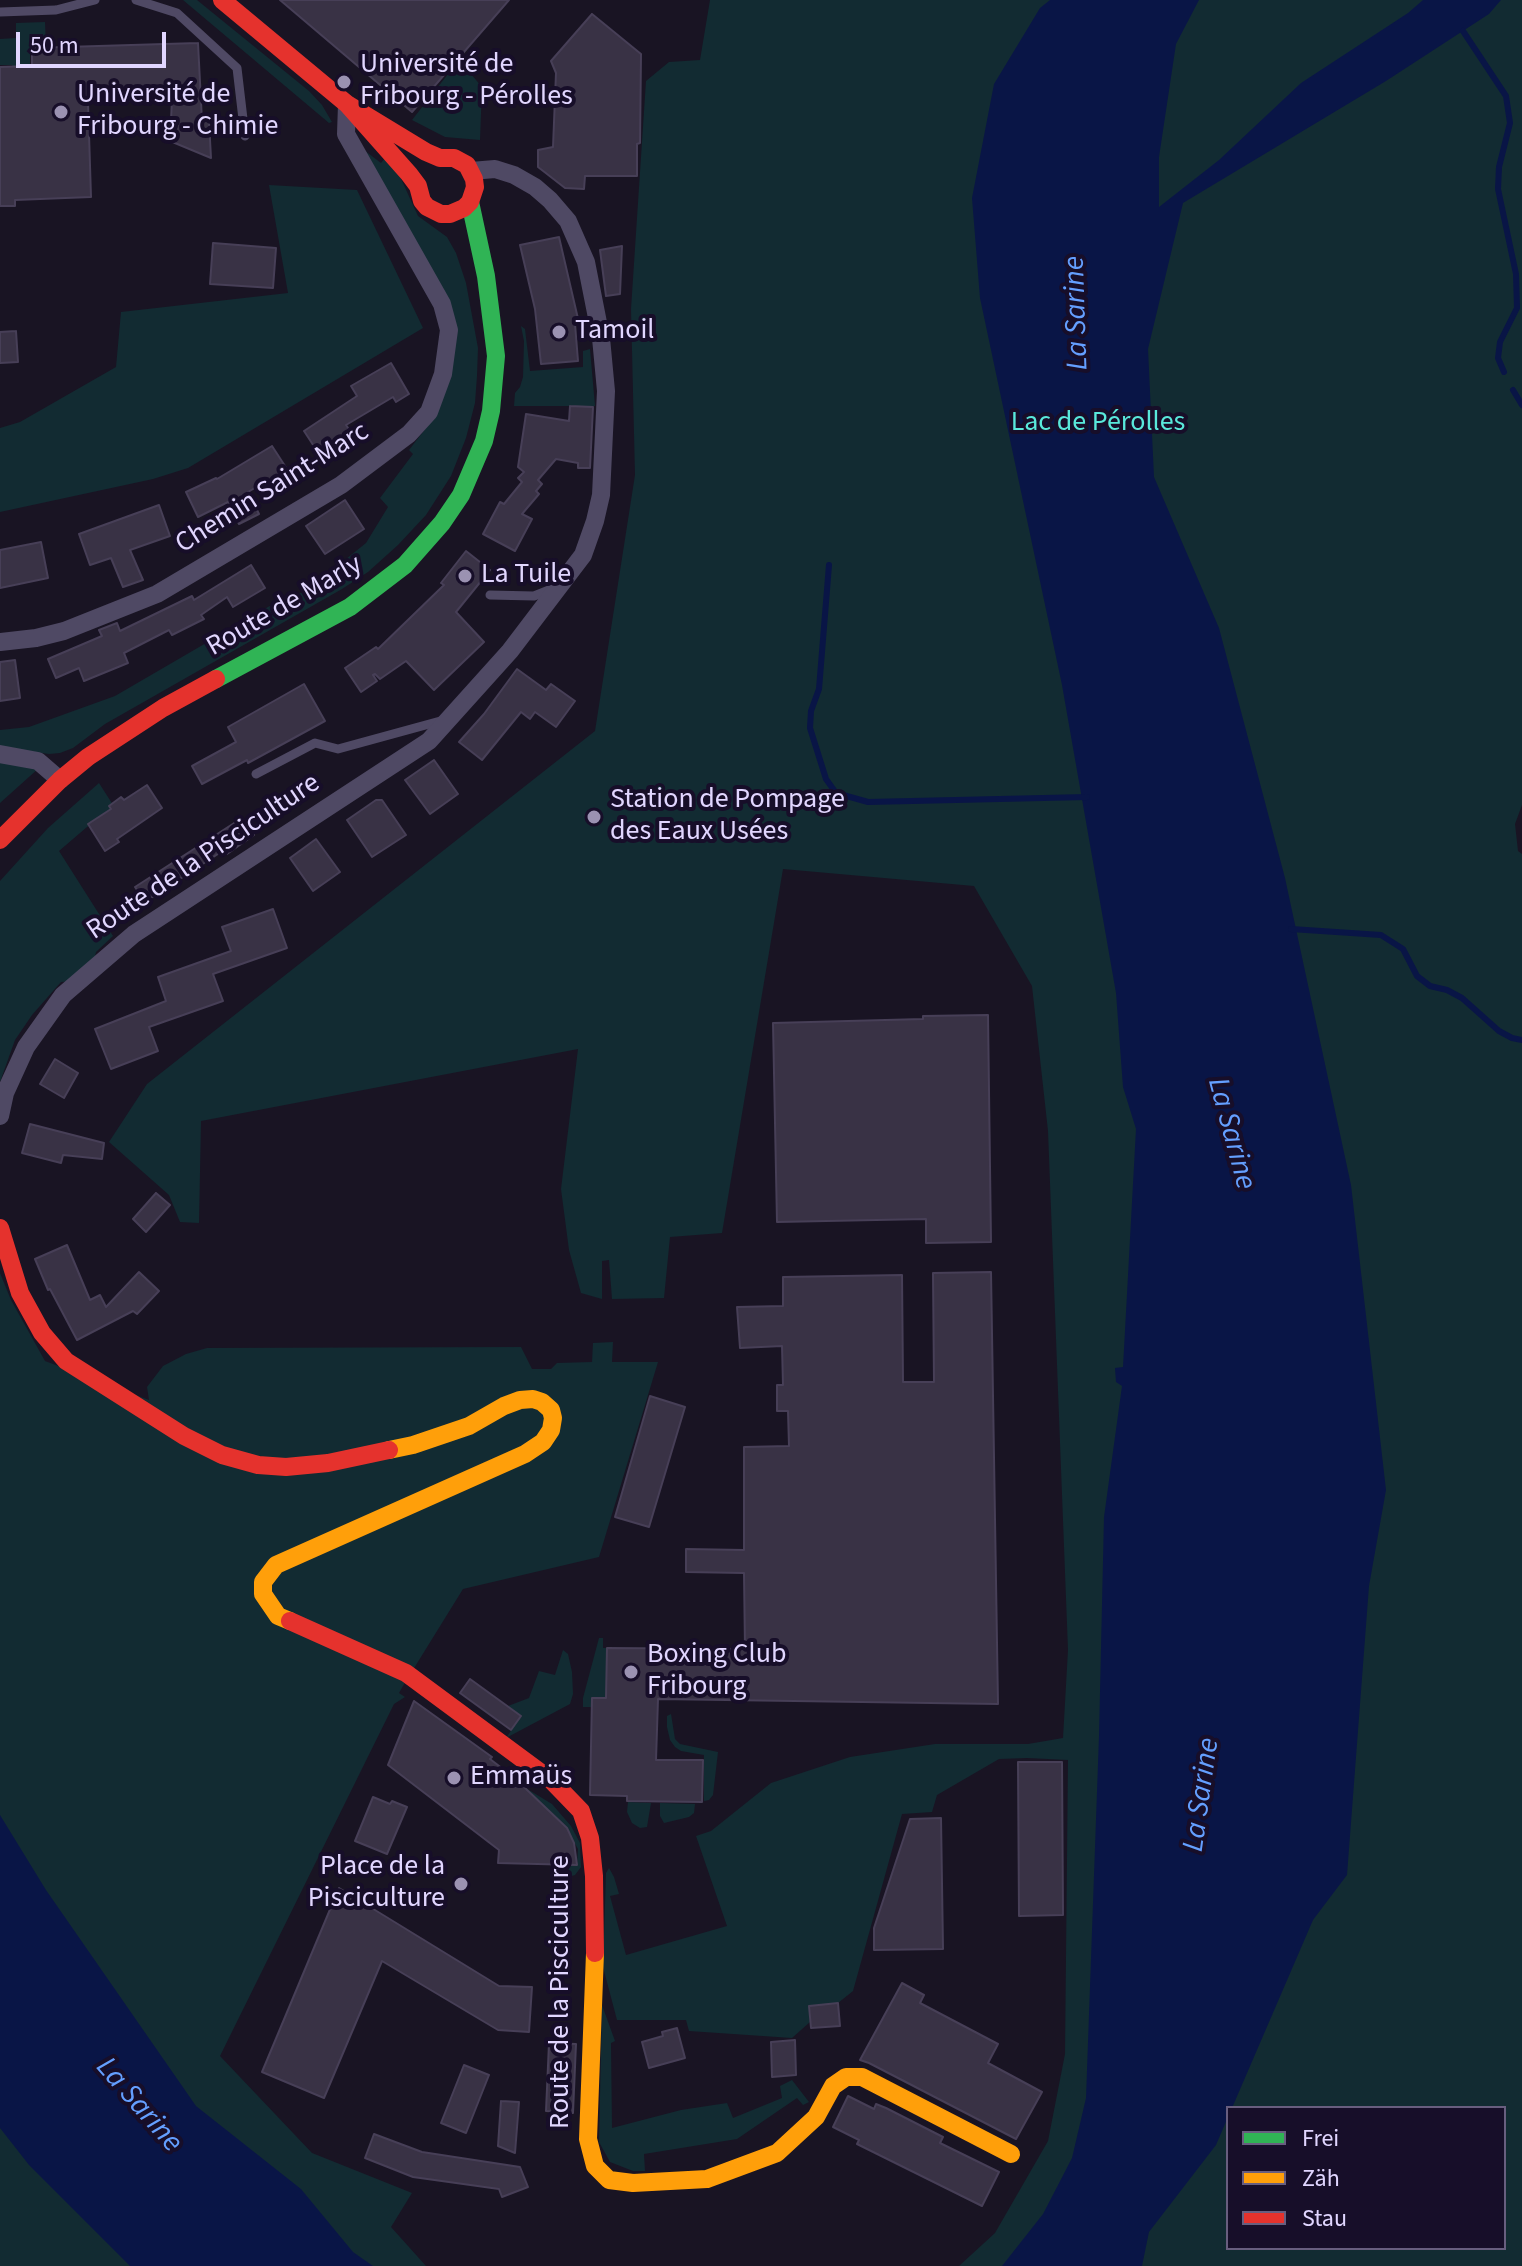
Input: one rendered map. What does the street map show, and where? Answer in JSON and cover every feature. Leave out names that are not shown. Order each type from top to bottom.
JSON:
[{"type":"street","points":[[222,0],[347,104],[418,186]]},
{"type":"street","points":[[347,104],[440,158]]},
{"type":"street","name":"Chemin Saint-Marc","points":[[0,642],[64,631],[157,594],[341,485],[409,434],[429,412],[443,374],[449,330],[442,304],[346,134],[347,104]]},
{"type":"street","points":[[440,158],[461,161],[471,171],[475,187],[470,202],[457,212],[441,214],[427,207],[419,194],[422,171],[426,165],[440,158]]},
{"type":"street","name":"Route de la Pisciculture","points":[[0,1116],[5,1093],[26,1047],[63,995],[134,934],[429,741],[510,651],[583,555],[601,495],[606,391],[601,338],[579,242],[568,221],[535,187],[495,169],[471,171]]},
{"type":"street","name":"Route de Marly","points":[[0,840],[60,780],[88,757],[163,708],[350,607],[422,549],[461,495],[484,441],[491,411],[495,376],[493,329],[486,276],[470,202]]},
{"type":"street","name":"Route de Marly","points":[[441,214],[469,253],[489,302]]},
{"type":"street","points":[[0,754],[38,761],[60,780]]},
{"type":"street","name":"Route de la Pisciculture","points":[[0,1228],[20,1293],[42,1333],[66,1361],[184,1436],[222,1455],[258,1465],[286,1467],[328,1463],[427,1440],[469,1426],[520,1400],[533,1399],[551,1410],[551,1430],[543,1442],[534,1448],[276,1565],[263,1582],[263,1594],[278,1616],[406,1673],[552,1781],[581,1811],[590,1838],[594,1876],[595,1982],[588,2139],[595,2166],[609,2180],[633,2183],[707,2179],[777,2153],[816,2117],[833,2086],[846,2077],[862,2077],[1011,2154]]},
{"type":"lane","points":[[0,12],[56,10],[95,0]]},
{"type":"lane","points":[[136,0],[177,13],[237,68],[245,136]]},
{"type":"lane","points":[[490,595],[534,596],[559,586]]},
{"type":"lane","name":"Route de la Pisciculture","points":[[256,774],[315,743],[338,749],[451,718]]},
{"type":"green space","points":[[183,0],[197,0],[309,91],[332,122],[329,123]]},
{"type":"green space","name":"Lac de Pérolles","points":[[710,0],[1522,0],[1522,805],[1515,824],[1518,851],[1522,854],[1522,2266],[959,2266],[995,2233],[1048,2141],[1065,2054],[1068,1760],[999,1759],[937,1795],[932,1812],[902,1814],[853,1991],[838,2003],[809,2006],[810,2022],[792,2038],[689,2031],[686,2020],[617,2020],[603,1967],[606,1873],[609,1868],[619,1894],[610,1896],[626,1955],[727,1926],[696,1836],[711,1831],[771,1783],[850,1757],[935,1744],[1028,1744],[1063,1738],[1068,1650],[1048,1131],[1032,986],[974,886],[783,869],[722,1233],[670,1237],[664,1298],[612,1299],[609,1260],[602,1261],[602,1299],[581,1293],[569,1250],[561,1189],[578,1049],[201,1121],[199,1223],[180,1222],[169,1195],[109,1142],[147,1084],[595,731],[635,475],[631,309],[646,81],[669,62],[700,60]]},
{"type":"green space","points":[[45,22],[46,47],[30,48],[30,85],[13,85],[12,65],[0,65],[0,39],[16,38],[16,23]]},
{"type":"green space","points":[[459,60],[482,87],[480,140],[445,137],[412,120]]},
{"type":"green space","points":[[360,147],[381,163],[385,158],[397,170],[418,216],[447,237],[466,283],[478,348],[475,403],[451,476],[426,515],[398,545],[368,572],[342,589],[105,724],[73,748],[49,754],[0,747],[0,730],[29,727],[115,696],[280,600],[306,591],[366,543],[388,507],[380,498],[413,454],[409,450],[436,415],[455,330]]},
{"type":"green space","points":[[269,185],[357,190],[423,328],[188,468],[153,479],[0,512],[0,428],[20,422],[116,367],[121,312],[288,293]]},
{"type":"green space","points":[[521,326],[525,329],[530,371],[583,367],[583,351],[590,349],[595,406],[514,406],[515,393],[523,377],[524,341]]},
{"type":"green space","points":[[0,762],[39,768],[0,803]]},
{"type":"green space","points":[[99,783],[115,808],[59,851],[113,936],[96,952],[94,961],[73,981],[61,982],[32,1015],[15,1040],[0,1082],[0,881],[48,828]]},
{"type":"green space","points":[[0,1273],[11,1300],[45,1361],[149,1400],[147,1387],[163,1366],[207,1348],[521,1347],[532,1369],[551,1369],[557,1363],[592,1362],[593,1343],[613,1342],[612,1362],[658,1362],[599,1557],[463,1589],[399,1693],[405,1697],[394,1704],[220,2056],[312,2153],[412,2193],[391,2227],[426,2266],[0,2266]]},
{"type":"green space","points":[[599,1638],[603,1638],[603,1648],[607,1648],[606,1698],[592,1698],[592,1707],[583,1707],[583,1698]]},
{"type":"green space","points":[[563,1650],[568,1654],[572,1672],[570,1704],[506,1738],[521,1716],[508,1706],[529,1698],[539,1671],[555,1675]]},
{"type":"green space","points":[[671,1714],[675,1739],[680,1744],[718,1752],[713,1795],[709,1800],[704,1801],[704,1755],[675,1747],[667,1727],[667,1716]]},
{"type":"green space","points":[[524,1787],[552,1804],[571,1826],[580,1843],[581,1867],[575,1875],[568,1877],[569,1865],[577,1864],[578,1849],[567,1829]]},
{"type":"green space","points":[[628,1802],[651,1803],[647,1827],[640,1828],[632,1823],[627,1812]]},
{"type":"green space","points":[[660,1803],[695,1804],[694,1813],[664,1823],[660,1816]]},
{"type":"green space","points":[[602,2005],[615,2041],[611,2043],[612,2128],[681,2110],[727,2103],[733,2118],[782,2098],[780,2086],[792,2080],[809,2102],[803,2105],[797,2098],[737,2139],[644,2154],[645,2171],[633,2171],[610,2162],[599,2142]]},
{"type":"water","name":"Lac de Pérolles","points":[[1050,0],[1199,0],[1176,44],[1159,157],[1159,207],[1219,160],[1301,83],[1423,0],[1501,0],[1489,14],[1386,81],[1183,203],[1148,349],[1154,477],[1219,628],[1285,878],[1351,1185],[1386,1490],[1369,1586],[1347,1875],[1313,1920],[1233,2106],[1226,2106],[1226,2122],[1216,2145],[1149,2232],[1142,2266],[1002,2266],[1043,2214],[1072,2158],[1086,2098],[1104,1517],[1122,1386],[1116,1382],[1115,1368],[1123,1367],[1136,1129],[1123,1087],[1116,993],[1062,685],[980,298],[972,198],[994,84],[1040,8]]},
{"type":"water","name":"La Sarine","points":[[0,1815],[46,1890],[196,2106],[301,2189],[353,2252],[373,2266],[130,2266],[29,2165],[0,2128]]},
{"type":"building","points":[[280,0],[509,0],[412,112]]},
{"type":"building","points":[[592,14],[641,54],[637,176],[585,176],[584,189],[565,188],[538,167],[538,150],[553,147],[556,73],[551,61]]},
{"type":"building","name":"Université de Fribourg - Chimie","points":[[198,43],[202,121],[209,121],[211,158],[170,141],[172,99],[88,102],[91,197],[15,200],[15,206],[0,206],[0,67],[32,66],[32,48]]},
{"type":"building","points":[[559,237],[579,323],[575,324],[578,361],[541,364],[535,309],[520,245]]},
{"type":"building","points":[[213,243],[276,248],[273,288],[210,284]]},
{"type":"building","points":[[622,246],[620,294],[606,296],[600,250]]},
{"type":"building","points":[[16,331],[18,362],[0,363],[0,332]]},
{"type":"building","points":[[391,363],[409,394],[396,402],[393,397],[346,425],[353,435],[321,457],[304,431],[357,396],[351,386]]},
{"type":"building","points":[[570,406],[593,407],[590,468],[578,468],[578,463],[556,459],[538,480],[542,484],[536,491],[539,494],[522,514],[532,519],[515,551],[483,534],[500,502],[504,504],[522,482],[518,478],[524,472],[518,467],[526,414],[569,421]]},
{"type":"building","points":[[272,446],[287,469],[248,492],[259,514],[239,524],[228,502],[198,517],[186,492],[217,479]]},
{"type":"building","points":[[345,500],[364,529],[325,554],[306,526]]},
{"type":"building","points":[[159,505],[170,536],[130,550],[143,580],[123,587],[111,558],[90,565],[79,534]]},
{"type":"building","points":[[41,542],[48,578],[0,588],[0,550]]},
{"type":"building","points":[[466,551],[490,570],[456,612],[484,642],[434,690],[406,661],[380,679],[373,675],[377,681],[361,692],[345,668],[376,647],[378,649],[444,585],[441,583]]},
{"type":"building","points":[[251,565],[265,588],[233,607],[227,597],[201,615],[204,619],[172,635],[169,630],[124,653],[128,663],[84,681],[79,668],[56,678],[48,659],[102,636],[99,630],[117,623],[120,631],[192,596],[194,600]]},
{"type":"building","points":[[15,660],[20,698],[0,701],[0,662]]},
{"type":"building","points":[[517,669],[546,690],[551,684],[575,701],[556,727],[535,712],[530,719],[521,712],[482,760],[459,742]]},
{"type":"building","points":[[304,684],[325,721],[202,784],[192,766],[236,742],[228,727]]},
{"type":"building","points":[[434,760],[458,794],[430,814],[405,780]]},
{"type":"building","points":[[147,785],[162,808],[105,851],[88,824],[111,809],[109,806],[121,797],[124,800]]},
{"type":"building","points":[[376,800],[382,800],[406,835],[372,857],[347,820]]},
{"type":"building","points":[[242,818],[254,835],[227,854],[224,850],[145,902],[135,887]]},
{"type":"building","points":[[316,839],[340,872],[313,891],[290,858]]},
{"type":"building","points":[[273,909],[287,948],[213,974],[223,1001],[149,1027],[158,1051],[111,1069],[95,1029],[166,1001],[158,977],[231,951],[222,927]]},
{"type":"building","points":[[988,1015],[991,1242],[926,1243],[926,1219],[777,1222],[773,1023]]},
{"type":"building","points":[[55,1059],[78,1073],[64,1098],[40,1084]]},
{"type":"building","points":[[30,1124],[104,1143],[102,1159],[63,1155],[61,1163],[22,1153]]},
{"type":"building","points":[[156,1193],[170,1205],[146,1232],[133,1219]]},
{"type":"building","points":[[67,1245],[90,1300],[100,1295],[106,1307],[139,1272],[159,1291],[137,1314],[133,1311],[77,1340],[48,1290],[35,1259]]},
{"type":"building","points":[[991,1272],[998,1704],[658,1699],[656,1760],[703,1760],[702,1802],[627,1801],[627,1796],[590,1795],[592,1698],[606,1698],[607,1648],[745,1649],[744,1573],[686,1572],[686,1549],[744,1550],[744,1447],[789,1446],[788,1411],[777,1411],[777,1385],[783,1385],[782,1346],[740,1348],[737,1307],[783,1306],[783,1277],[902,1275],[903,1382],[934,1382],[933,1273]]},
{"type":"building","points":[[650,1396],[685,1407],[649,1527],[615,1517]]},
{"type":"building","points":[[470,1679],[521,1716],[511,1730],[460,1693]]},
{"type":"building","name":"Emmaüs","points":[[414,1701],[492,1757],[490,1759],[503,1769],[503,1787],[524,1787],[567,1828],[574,1843],[577,1865],[498,1863],[499,1850],[388,1765]]},
{"type":"building","points":[[1018,1762],[1062,1762],[1063,1915],[1019,1916]]},
{"type":"building","points":[[373,1797],[407,1807],[387,1854],[355,1841]]},
{"type":"building","points":[[941,1818],[943,1949],[874,1950],[874,1928],[910,1819]]},
{"type":"building","points":[[339,1888],[499,1986],[532,1987],[529,2032],[498,2030],[382,1961],[324,2098],[262,2072]]},
{"type":"building","points":[[902,1983],[924,1995],[920,2003],[998,2044],[988,2063],[1042,2092],[1016,2139],[860,2060]]},
{"type":"building","points":[[838,2003],[840,2026],[811,2028],[809,2006]]},
{"type":"building","points":[[677,2028],[685,2058],[649,2068],[642,2042]]},
{"type":"building","points":[[795,2040],[796,2075],[772,2077],[771,2042]]},
{"type":"building","points":[[549,2043],[576,2044],[573,2113],[546,2111]]},
{"type":"building","points":[[464,2065],[489,2075],[466,2133],[441,2123]]},
{"type":"building","points":[[848,2096],[874,2109],[876,2104],[886,2108],[943,2137],[940,2143],[999,2172],[982,2206],[857,2144],[859,2140],[833,2127]]},
{"type":"building","points":[[501,2101],[519,2102],[515,2153],[498,2146]]},
{"type":"building","points":[[374,2134],[422,2152],[520,2167],[528,2187],[502,2197],[499,2189],[413,2177],[365,2158]]},
{"type":"waterway","points":[[1463,31],[1506,96],[1510,123],[1499,167],[1498,189],[1516,274],[1517,308],[1500,342],[1498,358],[1504,372]]},
{"type":"waterway","points":[[1513,390],[1522,405]]},
{"type":"waterway","points":[[829,565],[819,689],[811,711],[810,728],[826,779],[836,793],[868,802],[1087,797]]},
{"type":"waterway","points":[[1291,929],[1381,935],[1403,949],[1417,976],[1430,986],[1462,998],[1499,1031],[1522,1040]]},
{"type":"traffic: fast","points":[[216,679],[350,607],[405,565],[442,523],[461,495],[484,441],[491,411],[496,356],[486,276],[470,202]]},
{"type":"traffic: slow","points":[[290,1621],[278,1616],[263,1594],[263,1582],[276,1565],[525,1454],[543,1442],[551,1430],[553,1418],[551,1410],[542,1402],[520,1400],[469,1426],[389,1450]]},
{"type":"traffic: slow","points":[[595,1953],[588,2139],[595,2166],[609,2180],[633,2183],[707,2179],[777,2153],[816,2117],[833,2086],[846,2077],[862,2077],[1011,2154]]},
{"type":"traffic: jam","points":[[222,0],[347,104],[409,174],[427,207],[441,214],[450,214],[470,202],[475,187],[467,165],[454,158],[440,158],[426,152],[347,104]]},
{"type":"traffic: jam","points":[[0,840],[60,780],[88,757],[163,708],[216,679]]},
{"type":"traffic: jam","points":[[0,1228],[20,1293],[42,1333],[66,1361],[184,1436],[222,1455],[258,1465],[286,1467],[328,1463],[389,1450]]},
{"type":"traffic: jam","points":[[290,1621],[406,1673],[552,1781],[581,1811],[590,1838],[594,1876],[595,1953]]},
{"type":"place","name":"Université de Fribourg - Pérolles","points":[[344,82]]},
{"type":"place","name":"Université de Fribourg - Chimie","points":[[61,112]]},
{"type":"place","name":"Tamoil","points":[[559,332]]},
{"type":"place","name":"La Tuile","points":[[465,576]]},
{"type":"place","name":"Station de Pompage des Eaux Usées","points":[[594,817]]},
{"type":"place","name":"Boxing Club Fribourg","points":[[631,1672]]},
{"type":"place","name":"Emmaüs","points":[[454,1778]]},
{"type":"place","name":"Place de la Pisciculture","points":[[461,1884]]}]
